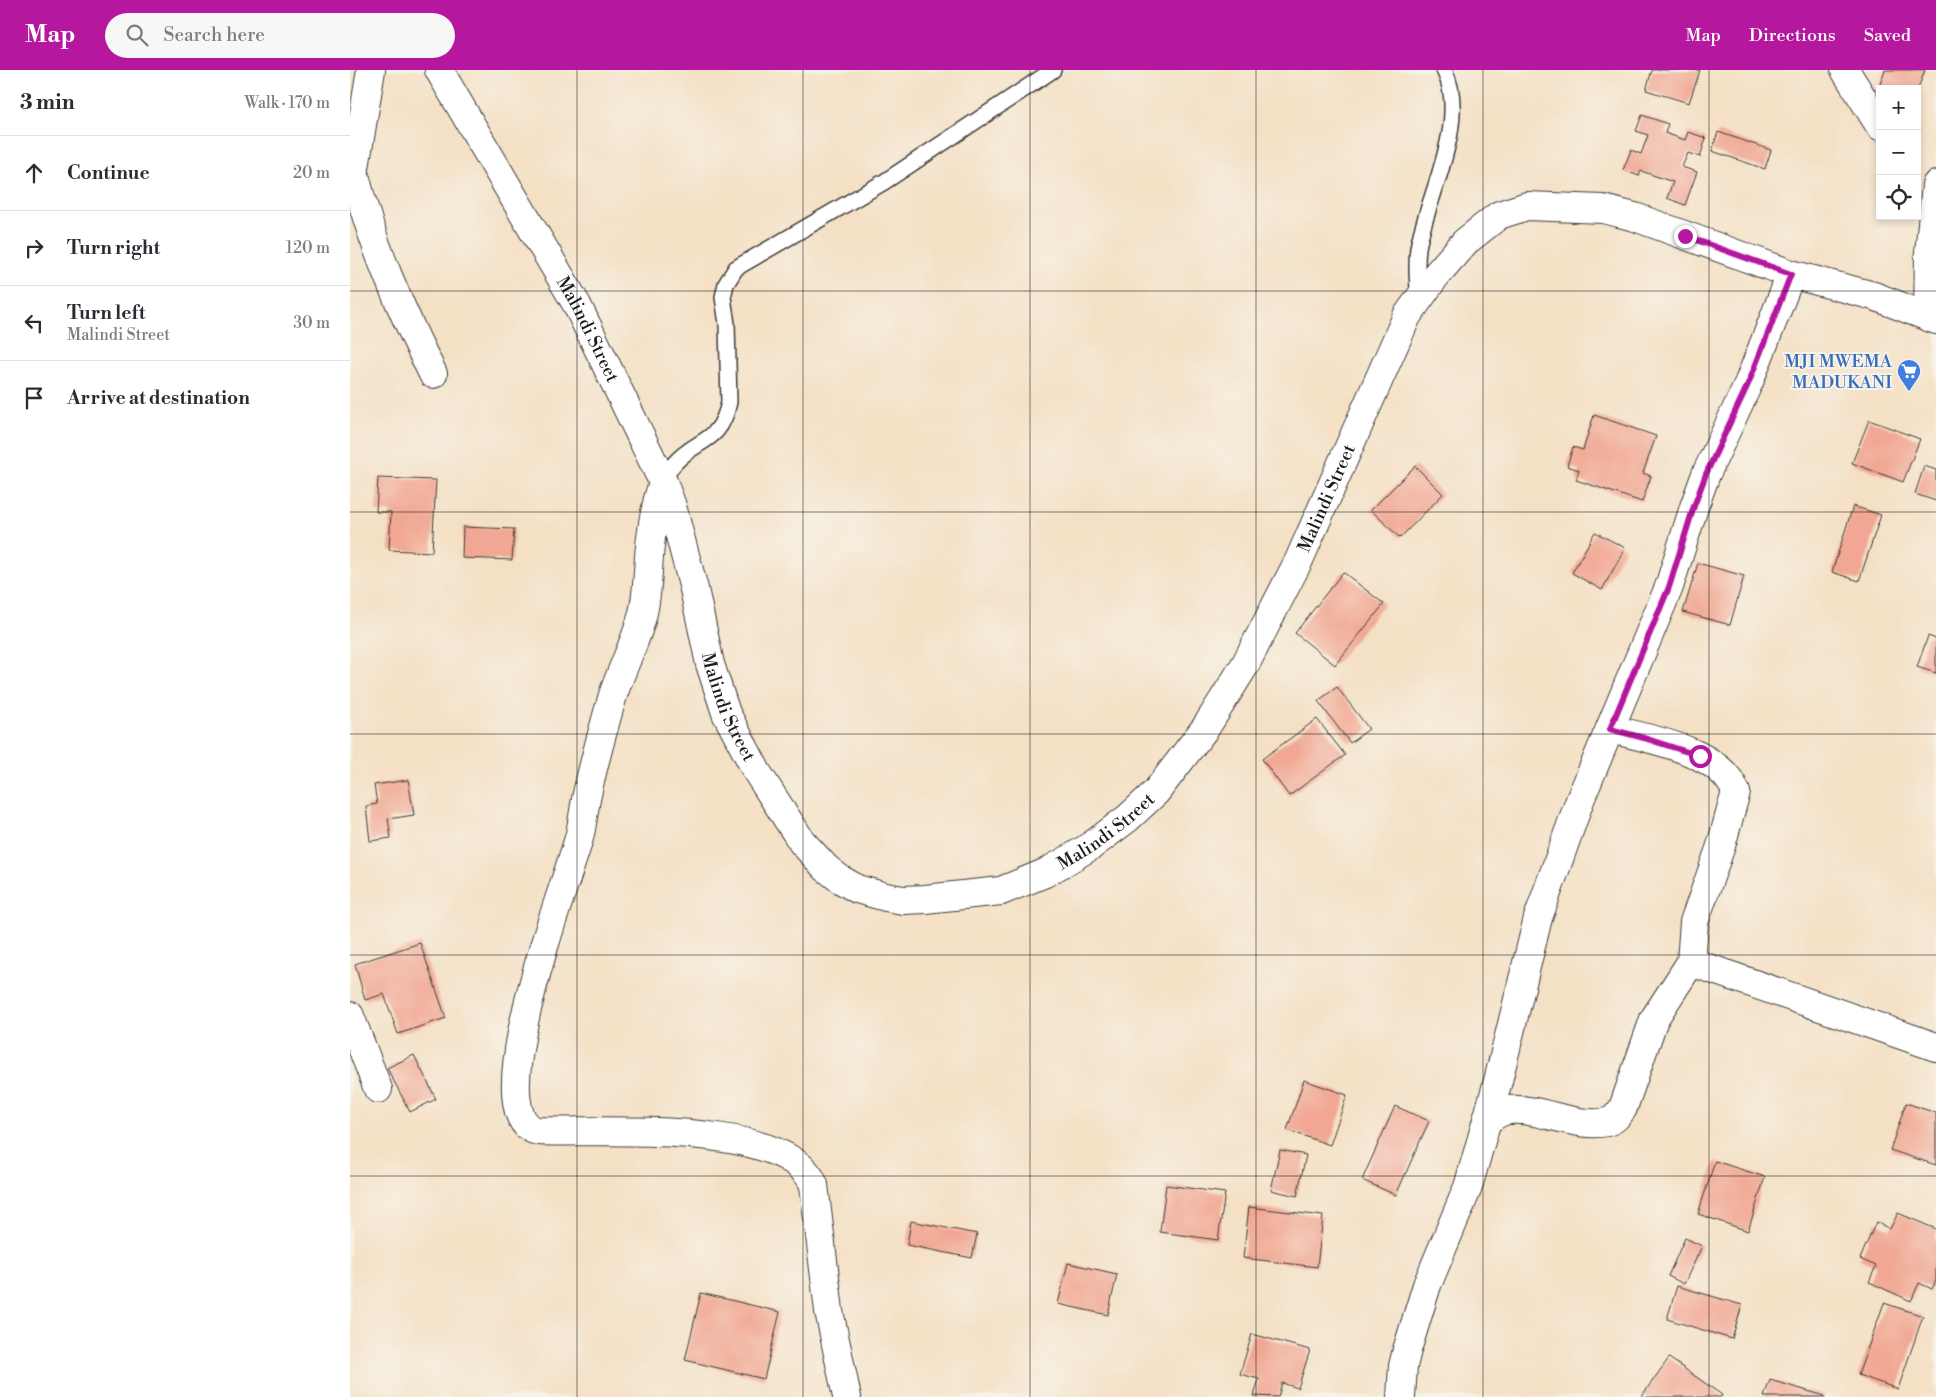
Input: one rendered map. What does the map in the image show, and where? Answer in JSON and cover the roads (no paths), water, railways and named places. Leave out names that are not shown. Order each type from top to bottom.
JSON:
[{"type":"street","points":[[371,70],[352,186],[364,212],[388,278],[433,374]]},
{"type":"street","points":[[1845,70],[1876,120]]},
{"type":"street","name":"Malindi Street","points":[[443,72],[577,305],[663,482],[672,506],[694,590],[710,664],[726,713],[757,772],[802,842],[826,868],[840,880],[857,888],[903,900],[1001,891],[1046,873],[1091,846],[1128,818],[1156,792],[1206,727],[1245,665],[1300,560],[1408,316],[1419,298],[1465,242],[1499,215],[1527,206],[1603,209],[1635,217],[1791,274],[1874,296],[1932,318]]},
{"type":"street","points":[[1921,189],[1935,198],[1928,253],[1932,318]]},
{"type":"street","points":[[1401,1397],[1403,1366],[1412,1330],[1427,1284],[1468,1187],[1487,1120],[1538,918],[1580,800],[1669,587],[1703,482],[1749,382],[1791,274]]},
{"type":"street","points":[[663,482],[651,538],[646,602],[642,619],[604,725],[587,792],[578,839],[542,949],[525,1012],[518,1070],[517,1104],[524,1122],[537,1131],[643,1132],[730,1139],[763,1146],[780,1152],[799,1164],[807,1172],[814,1185],[830,1311],[846,1397]]},
{"type":"street","points":[[1487,1120],[1506,1110],[1543,1113],[1579,1122],[1599,1123],[1614,1119],[1623,1108],[1654,1019],[1691,962],[1694,922],[1721,846],[1736,792],[1725,772],[1700,756],[1610,729]]},
{"type":"street","points":[[1691,962],[1936,1047]]},
{"type":"street","points":[[350,1016],[378,1089]]},
{"type":"lane","points":[[663,482],[674,465],[717,432],[727,412],[729,402],[727,324],[723,297],[726,284],[736,268],[884,182],[1053,70]]},
{"type":"lane","points":[[1419,298],[1417,282],[1418,248],[1450,126],[1451,84],[1444,70]]},
{"type":"place","name":"MJI MWEMA MADUKANI","points":[[1909,392]]}]
